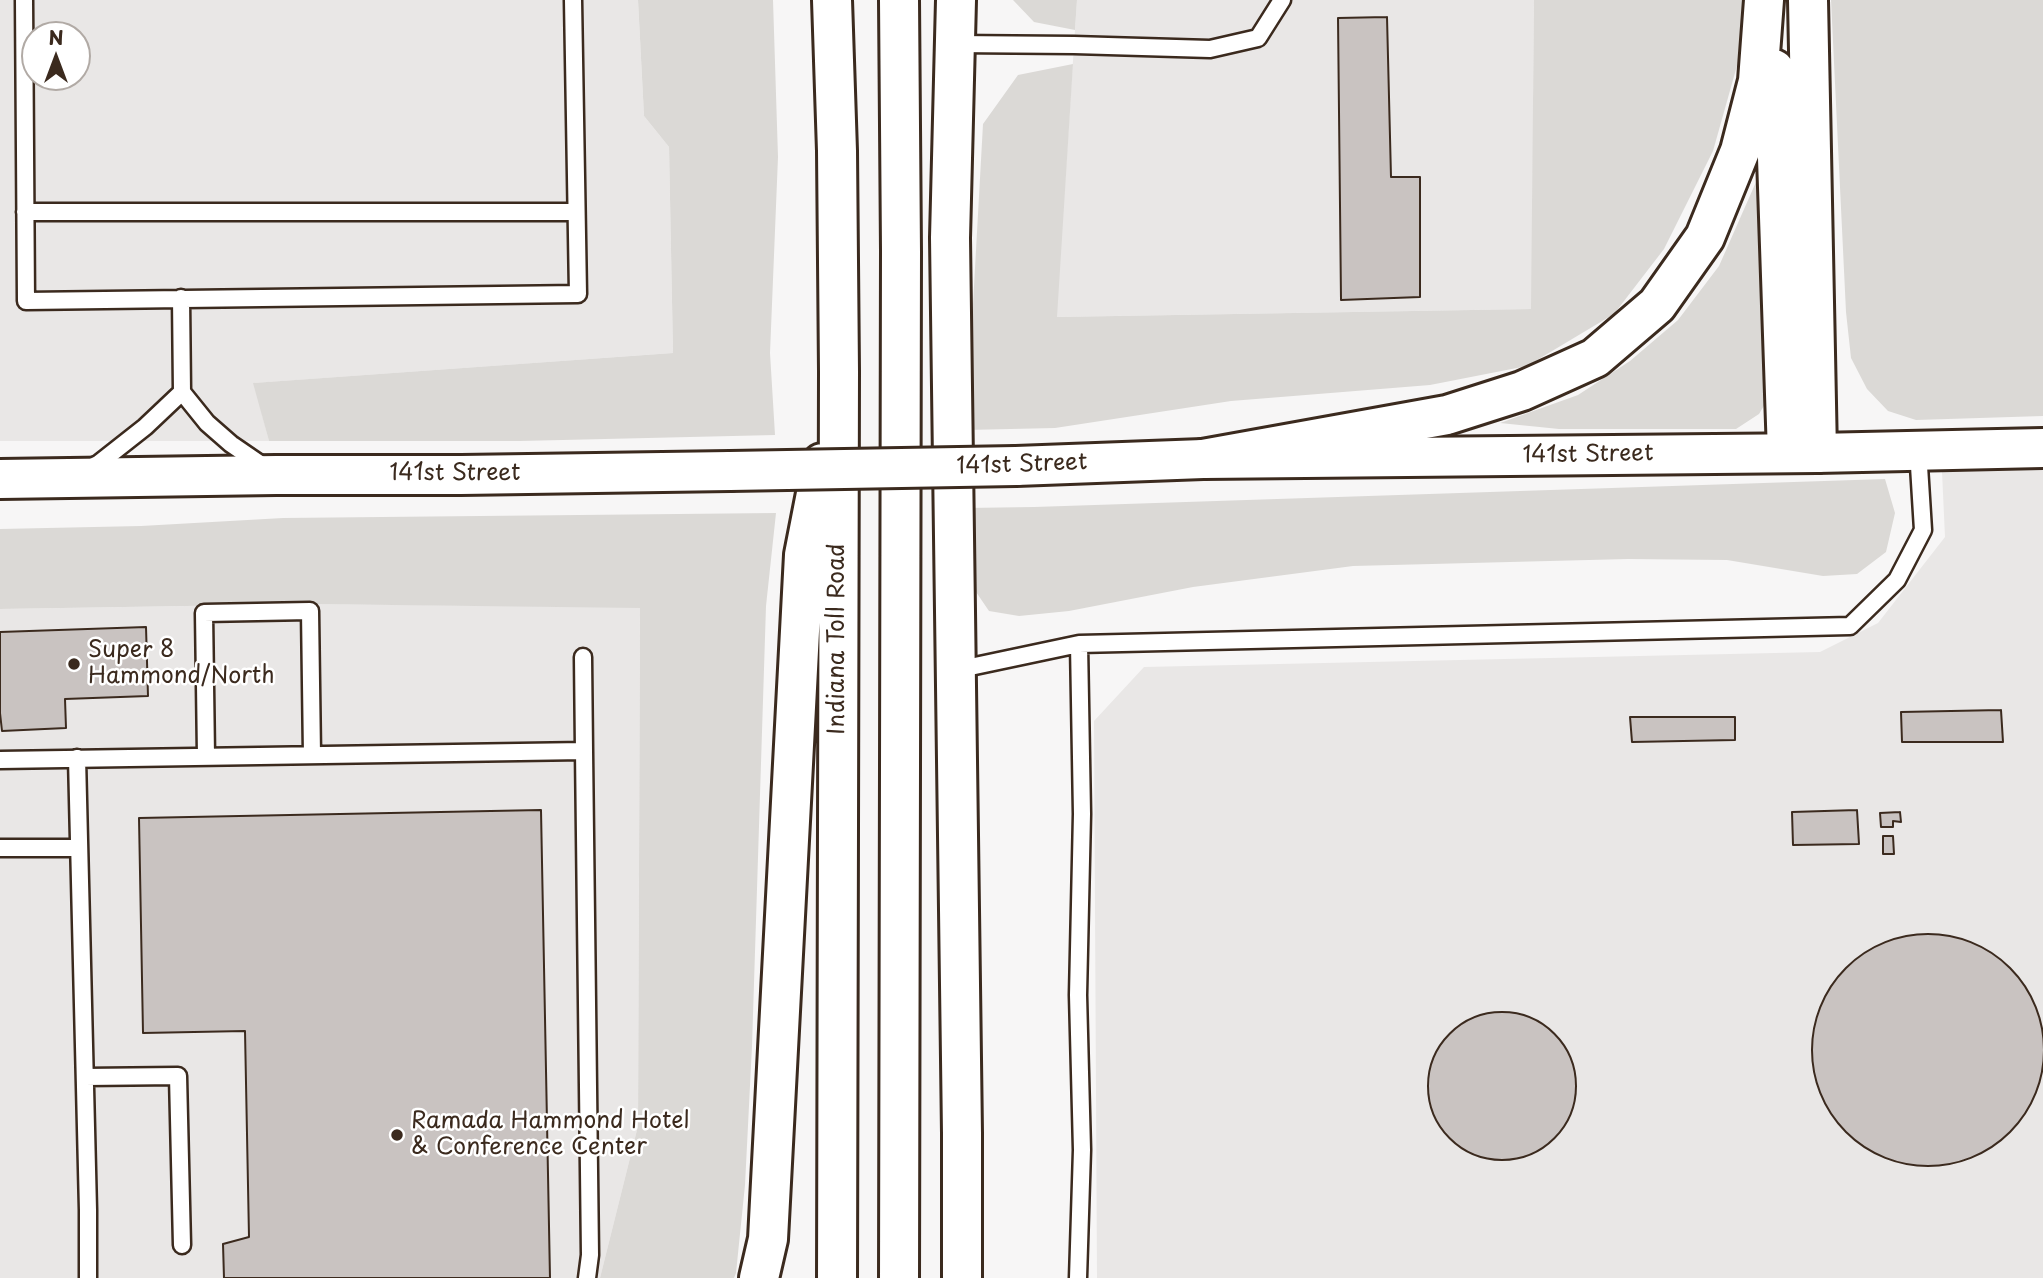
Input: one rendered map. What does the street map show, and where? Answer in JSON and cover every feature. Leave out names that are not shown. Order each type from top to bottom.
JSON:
[{"type":"main road","name":"Indiana Toll Road","points":[[832,0],[837,151],[839,372],[837,1278]]},
{"type":"main road","points":[[899,0],[899,1278]]},
{"type":"main road","points":[[956,0],[950,238],[962,1278]]},
{"type":"main road","points":[[1203,459],[1447,415],[1522,391],[1595,358],[1657,306],[1705,237],[1740,151],[1758,81],[1764,0]]},
{"type":"main road","points":[[1771,0],[1802,453]]},
{"type":"main road","points":[[1802,453],[1808,0]]},
{"type":"main road","points":[[759,1278],[768,1239],[804,555],[839,372]]},
{"type":"main road","name":"141st Street","points":[[0,479],[730,471],[1016,466],[1203,459],[2043,448]]},
{"type":"lane","points":[[23,0],[26,300],[578,294],[573,0]]},
{"type":"lane","points":[[954,44],[1210,49],[1258,38],[1282,0]]},
{"type":"lane","points":[[25,212],[576,212]]},
{"type":"lane","points":[[181,298],[182,393],[207,423],[231,444],[276,475]]},
{"type":"lane","points":[[69,478],[98,464],[145,428],[182,393]]},
{"type":"lane","points":[[956,670],[1079,644],[1850,625],[1897,580],[1923,530],[1918,450]]},
{"type":"lane","points":[[206,756],[204,613],[310,611],[312,755]]},
{"type":"lane","points":[[1078,1278],[1082,1150],[1078,995],[1082,814],[1079,644]]},
{"type":"lane","points":[[583,657],[590,1255],[587,1278]]},
{"type":"lane","points":[[0,760],[584,751]]},
{"type":"lane","points":[[77,758],[88,1278]]},
{"type":"lane","points":[[0,848],[79,848]]},
{"type":"lane","points":[[85,1077],[178,1076],[182,1245]]},
{"type":"shaded area","points":[[0,0],[638,0],[644,116],[669,147],[673,353],[254,383],[269,441],[0,441]]},
{"type":"shaded area","points":[[638,0],[773,0],[778,157],[770,353],[775,435],[520,441],[269,441],[253,383],[673,353],[669,147],[644,116]]},
{"type":"shaded area","points":[[1013,0],[1077,0],[1075,30],[1034,22]]},
{"type":"shaded area","points":[[1077,0],[1534,0],[1532,309],[1056,317]]},
{"type":"shaded area","points":[[1534,0],[1746,0],[1740,55],[1713,151],[1664,249],[1614,314],[1527,366],[1430,385],[1231,401],[1055,428],[966,430],[983,124],[1018,75],[1073,64],[1057,317],[1531,309]]},
{"type":"shaded area","points":[[1831,0],[2043,0],[2043,416],[1916,420],[1888,411],[1867,389],[1851,358],[1846,312]]},
{"type":"shaded area","points":[[1756,182],[1765,183],[1771,394],[1759,414],[1736,429],[1559,429],[1500,423],[1578,395],[1630,361],[1678,320],[1719,266]]},
{"type":"shaded area","points":[[2043,448],[2043,1278],[1097,1278],[1094,721],[1144,667],[1820,652],[1878,623],[1945,537],[1941,450]]},
{"type":"shaded area","points":[[1885,479],[1895,513],[1886,552],[1857,574],[1823,576],[1727,560],[1628,559],[1353,566],[1193,587],[1069,611],[1019,616],[989,611],[974,589],[967,550],[966,508]]},
{"type":"shaded area","points":[[776,513],[766,606],[752,1046],[745,1185],[736,1273],[734,1278],[600,1278],[638,1126],[640,608],[310,604],[0,609],[0,529],[141,526],[283,518]]},
{"type":"shaded area","points":[[310,604],[640,607],[638,1126],[600,1278],[0,1278],[0,609]]},
{"type":"building","points":[[1387,17],[1391,177],[1420,177],[1420,297],[1341,300],[1338,18]]},
{"type":"building","name":"Super 8 Hammond/North","points":[[146,627],[148,696],[65,699],[66,728],[2,731],[0,632]]},
{"type":"building","points":[[2001,710],[2003,742],[1902,742],[1901,712]]},
{"type":"building","points":[[1630,717],[1735,717],[1735,740],[1632,742]]},
{"type":"building","name":"Ramada Hammond Hotel & Conference Center","points":[[541,810],[550,1278],[224,1278],[223,1244],[249,1237],[245,1031],[143,1033],[139,818]]},
{"type":"building","points":[[1857,810],[1859,844],[1793,845],[1792,812]]},
{"type":"building","points":[[1900,812],[1901,822],[1893,821],[1893,827],[1881,827],[1880,813]]},
{"type":"building","points":[[1883,836],[1893,836],[1894,854],[1883,854]]},
{"type":"building","points":[[1917,934],[1939,934],[1962,939],[1993,953],[2018,976],[2039,1016],[2044,1050],[2042,1073],[2030,1105],[2018,1124],[2002,1140],[1962,1161],[1939,1166],[1917,1166],[1894,1161],[1863,1147],[1838,1124],[1817,1084],[1812,1061],[1812,1039],[1817,1016],[1831,985],[1854,960],[1894,939]]},
{"type":"building","points":[[1502,1012],[1530,1017],[1555,1033],[1571,1058],[1576,1086],[1571,1114],[1555,1139],[1530,1155],[1502,1160],[1474,1155],[1449,1139],[1433,1114],[1428,1086],[1433,1058],[1449,1033],[1474,1017]]},
{"type":"place","name":"Super 8 Hammond/North","points":[[74,664]]},
{"type":"place","name":"Ramada Hammond Hotel & Conference Center","points":[[397,1135]]}]
